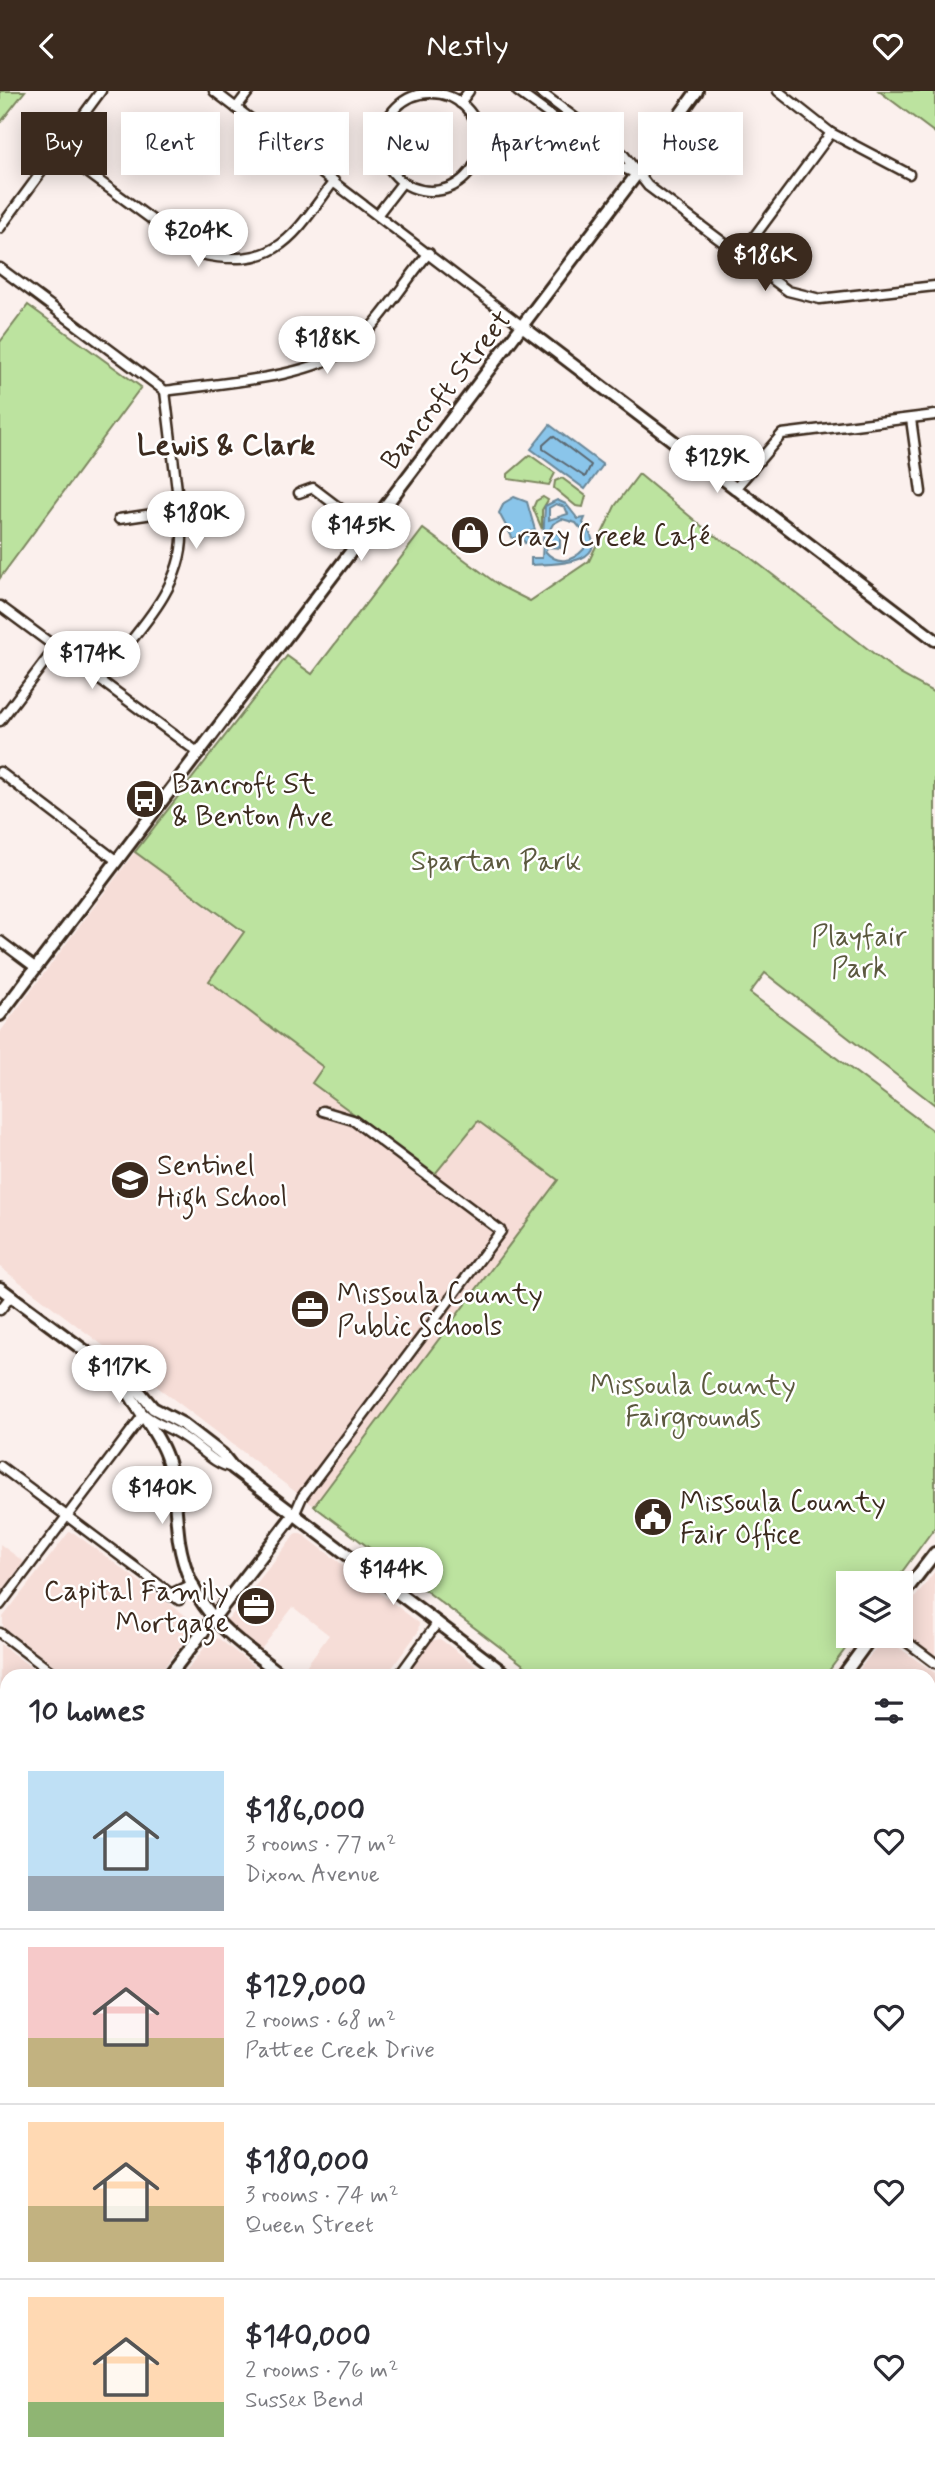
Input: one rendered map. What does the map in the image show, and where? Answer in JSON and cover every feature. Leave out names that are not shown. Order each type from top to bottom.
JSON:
[{"type":"street","points":[[85,112],[101,91]]},
{"type":"street","points":[[214,91],[933,639]]},
{"type":"street","points":[[236,108],[249,91]]},
{"type":"street","points":[[460,103],[469,91]]},
{"type":"street","points":[[517,91],[618,166],[638,174]]},
{"type":"street","points":[[539,91],[623,154],[638,174]]},
{"type":"street","name":"Bancroft Street","points":[[682,112],[697,91]]},
{"type":"street","points":[[778,91],[831,133],[909,174]]},
{"type":"street","points":[[422,94],[440,94],[460,103],[471,115],[479,135],[479,153],[472,169],[460,182],[440,191],[421,190],[402,183],[388,167],[382,151],[382,135],[390,114],[406,100],[422,94]]},
{"type":"street","points":[[739,257],[831,133]]},
{"type":"street","name":"Bancroft Street","points":[[0,1015],[200,754],[366,529],[638,174]]},
{"type":"street","points":[[0,228],[39,175]]},
{"type":"street","points":[[91,175],[199,254],[224,260],[250,259],[285,243],[334,181]]},
{"type":"street","points":[[639,175],[648,187],[788,291],[820,299],[935,286]]},
{"type":"street","points":[[378,214],[402,183]]},
{"type":"street","points":[[0,268],[165,391],[298,370],[328,361],[350,347],[373,324],[429,253]]},
{"type":"street","points":[[100,679],[169,587],[183,543],[165,391]]},
{"type":"street","points":[[735,489],[782,434],[935,415]]},
{"type":"street","points":[[911,419],[921,492]]},
{"type":"street","points":[[299,493],[313,488],[366,529]]},
{"type":"street","points":[[120,519],[180,510]]},
{"type":"street","points":[[0,606],[200,754]]},
{"type":"street","points":[[0,721],[56,647]]},
{"type":"street","points":[[0,772],[117,861]]},
{"type":"street","points":[[0,941],[36,968]]},
{"type":"street","points":[[174,1669],[295,1513],[302,1497],[501,1231],[354,1120],[323,1111]]},
{"type":"street","points":[[0,1288],[139,1391],[153,1408],[183,1423],[222,1454],[233,1468],[499,1669]]},
{"type":"street","points":[[0,1310],[11,1296]]},
{"type":"street","points":[[123,1381],[157,1435],[170,1467],[179,1540],[194,1585],[212,1619],[274,1669]]},
{"type":"street","points":[[144,1414],[154,1423],[181,1435],[218,1463],[233,1468]]},
{"type":"street","points":[[0,1605],[144,1414]]},
{"type":"street","points":[[0,1466],[175,1597],[194,1585]]},
{"type":"street","points":[[913,1581],[935,1553]]},
{"type":"street","points":[[404,1669],[438,1622]]},
{"type":"street","points":[[0,1633],[47,1669]]},
{"type":"street","points":[[913,1646],[935,1663]]},
{"type":"street","points":[[848,1669],[863,1648]]},
{"type":"shaded area","points":[[135,852],[242,933],[209,981],[324,1067],[313,1084],[435,1174],[478,1120],[559,1180],[314,1506],[0,1267],[0,1032]]},
{"type":"shaded area","points":[[69,1532],[74,1533],[197,1624],[162,1669],[59,1669],[3,1627],[3,1617]]},
{"type":"shaded area","points":[[296,1533],[301,1533],[419,1623],[418,1632],[391,1669],[304,1669],[329,1635],[293,1607],[259,1652],[222,1623],[231,1616]]},
{"type":"shaded area","points":[[0,1544],[24,1562],[0,1594]]},
{"type":"shaded area","points":[[935,1571],[935,1655],[913,1639],[913,1600]]},
{"type":"shaded area","points":[[218,1638],[257,1669],[188,1669],[208,1643]]},
{"type":"shaded area","points":[[440,1639],[481,1669],[409,1669],[431,1641]]},
{"type":"shaded area","points":[[0,1644],[34,1669],[0,1669]]},
{"type":"shaded area","points":[[876,1648],[900,1648],[929,1669],[860,1669]]},
{"type":"green space","points":[[0,91],[25,91],[0,123]]},
{"type":"green space","points":[[879,91],[935,91],[935,133]]},
{"type":"green space","points":[[28,305],[141,387],[0,578],[0,342]]},
{"type":"green space","points":[[530,455],[555,473],[549,485],[508,479],[508,474]]},
{"type":"green space","points":[[639,474],[710,533],[742,551],[900,674],[935,693],[935,1105],[765,973],[750,993],[935,1132],[935,1527],[903,1571],[836,1571],[836,1648],[846,1648],[830,1669],[529,1669],[314,1506],[558,1180],[478,1121],[435,1174],[312,1083],[323,1067],[209,981],[244,932],[135,852],[287,656],[312,674],[423,529],[500,586],[530,601],[589,561],[615,506]]},
{"type":"green space","points":[[562,478],[586,496],[583,507],[576,506],[554,488],[555,481]]},
{"type":"green space","points":[[543,497],[548,500],[542,510],[542,529],[533,508],[536,501]]},
{"type":"water","points":[[550,425],[603,465],[585,489],[531,449]]},
{"type":"water","points":[[514,497],[527,502],[535,530],[527,533],[530,540],[525,543],[521,536],[513,539],[499,513],[504,503]]},
{"type":"water","points":[[557,500],[566,504],[578,519],[585,518],[583,523],[591,537],[592,547],[588,554],[567,562],[531,565],[531,558],[542,558],[545,506]],"holes":[[[556,504],[565,507],[568,514],[549,520],[549,508]],[[562,519],[576,523],[586,535],[584,549],[575,557],[559,560],[545,551],[548,547],[560,548],[560,534],[549,531],[553,524]]]},
{"type":"place","name":"Crazy Creek Café","points":[[470,535]]},
{"type":"place","name":"Bancroft St & Benton Ave","points":[[145,799]]},
{"type":"place","name":"Sentinel High School","points":[[130,1180]]},
{"type":"place","name":"Missoula County Public Schools","points":[[310,1309]]},
{"type":"place","name":"Missoula County Fair Office","points":[[653,1517]]},
{"type":"place","name":"Capital Family Mortgage","points":[[256,1606]]},
{"type":"district","name":"Lewis & Clark","points":[[226,444]]},
{"type":"park label","name":"Spartan Park","points":[[496,860]]},
{"type":"park label","name":"Playfair Park","points":[[859,951]]},
{"type":"park label","name":"Missoula County Fairgrounds","points":[[693,1400]]}]
